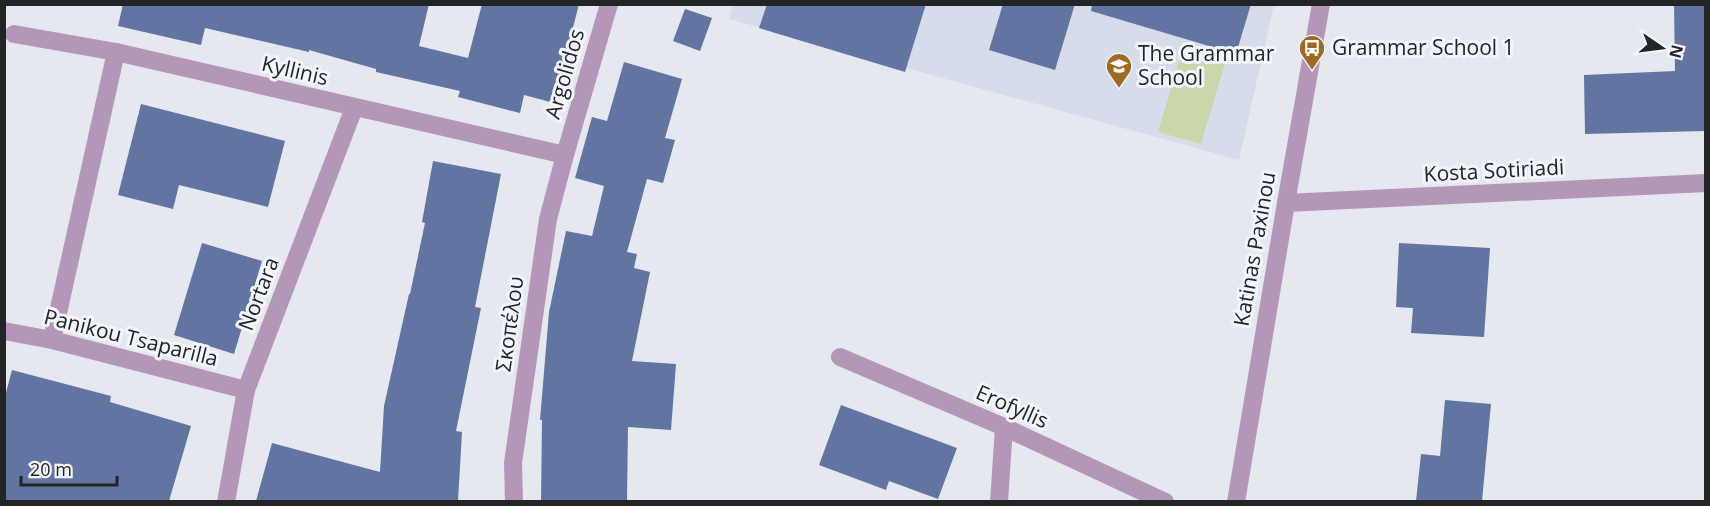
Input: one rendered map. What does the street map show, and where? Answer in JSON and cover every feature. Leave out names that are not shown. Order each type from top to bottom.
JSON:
[{"type":"street","name":"Argolidos","points":[[565,155],[609,4]]},
{"type":"street","name":"Katinas Paxinou","points":[[1236,501],[1321,4]]},
{"type":"street","name":"Kyllinis","points":[[14,34],[116,52],[565,155]]},
{"type":"street","points":[[52,340],[116,52]]},
{"type":"street","name":"Nortara","points":[[226,501],[246,390],[354,108]]},
{"type":"street","name":"Σκοπέλου","points":[[514,501],[513,463],[548,219],[565,155]]},
{"type":"street","name":"Kosta Sotiriadi","points":[[1286,203],[1706,183]]},
{"type":"street","name":"Panikou Tsaparilla","points":[[4,331],[52,340],[246,390]]},
{"type":"street","name":"Erofyllis","points":[[840,357],[1004,427],[1165,501]]},
{"type":"street","points":[[999,501],[1004,427]]},
{"type":"shaded area","name":"The Grammar School","points":[[733,4],[1274,5],[1239,160],[729,19]]},
{"type":"green space","points":[[1182,51],[1225,63],[1201,144],[1158,132]]},
{"type":"building","points":[[123,4],[429,4],[419,46],[468,58],[482,4],[579,4],[554,103],[524,95],[520,113],[458,97],[460,91],[376,72],[376,69],[309,50],[309,52],[205,28],[201,45],[118,26]]},
{"type":"building","points":[[767,4],[926,4],[905,72],[759,28]]},
{"type":"building","points":[[1003,4],[1075,4],[1055,70],[989,50]]},
{"type":"building","points":[[1092,4],[1251,4],[1236,54],[1091,11]]},
{"type":"building","points":[[1674,4],[1706,4],[1706,131],[1585,134],[1584,75],[1675,71]]},
{"type":"building","points":[[685,9],[712,18],[700,51],[673,41]]},
{"type":"building","points":[[624,62],[682,79],[665,138],[675,140],[663,183],[647,179],[627,252],[637,254],[634,268],[650,272],[632,361],[676,364],[671,430],[628,427],[627,501],[541,501],[542,420],[540,420],[549,312],[566,231],[592,236],[604,186],[575,178],[592,117],[607,121]]},
{"type":"building","points":[[141,104],[285,141],[268,207],[179,185],[173,209],[118,195]]},
{"type":"building","points":[[433,161],[501,174],[475,307],[481,308],[456,431],[462,432],[458,501],[256,501],[272,443],[380,472],[384,406],[425,223],[422,222]]},
{"type":"building","points":[[202,243],[262,261],[234,354],[174,335]]},
{"type":"building","points":[[1399,243],[1490,248],[1484,337],[1411,333],[1413,308],[1396,307]]},
{"type":"building","points":[[12,370],[111,396],[110,402],[191,426],[169,501],[4,501],[4,400]]},
{"type":"building","points":[[1445,400],[1491,404],[1482,501],[1416,501],[1421,454],[1440,456]]},
{"type":"building","points":[[841,405],[957,448],[938,499],[889,481],[886,490],[819,465]]},
{"type":"place","name":"Grammar School 1","points":[[1312,71]]},
{"type":"place","name":"The Grammar School","points":[[1119,89]]}]
